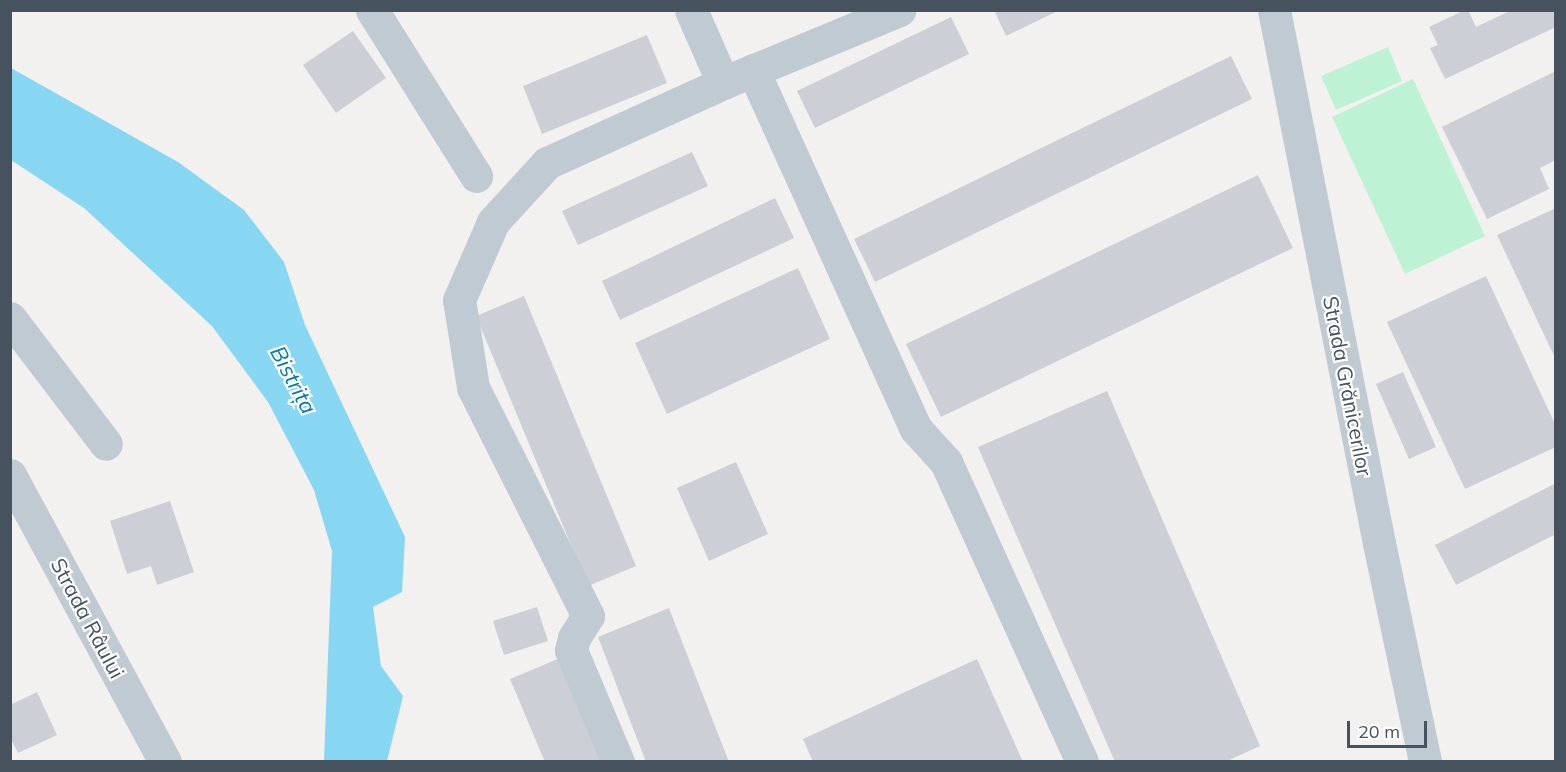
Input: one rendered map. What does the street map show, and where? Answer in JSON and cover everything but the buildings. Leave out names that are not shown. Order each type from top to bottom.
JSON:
[{"type":"street","points":[[372,10],[476,176]]},
{"type":"street","points":[[691,10],[723,83]]},
{"type":"street","points":[[618,762],[571,650],[574,638],[588,616],[473,387],[459,300],[493,222],[548,163],[723,83],[899,10]]},
{"type":"street","name":"Strada Grănicerilor","points":[[1274,10],[1379,543],[1425,762]]},
{"type":"street","points":[[753,70],[916,429],[946,462],[1082,762]]},
{"type":"street","points":[[10,318],[106,444]]},
{"type":"street","name":"Strada Râului","points":[[10,475],[165,762]]},
{"type":"green space","points":[[1388,47],[1402,81],[1336,110],[1321,76]]},
{"type":"green space","points":[[1413,79],[1485,236],[1405,274],[1332,117]]},
{"type":"water","name":"Bistrița","points":[[11,68],[178,162],[244,210],[284,262],[305,325],[405,537],[402,592],[373,607],[381,666],[403,696],[387,761],[324,761],[332,551],[314,490],[268,402],[212,326],[84,208],[11,160]]}]
